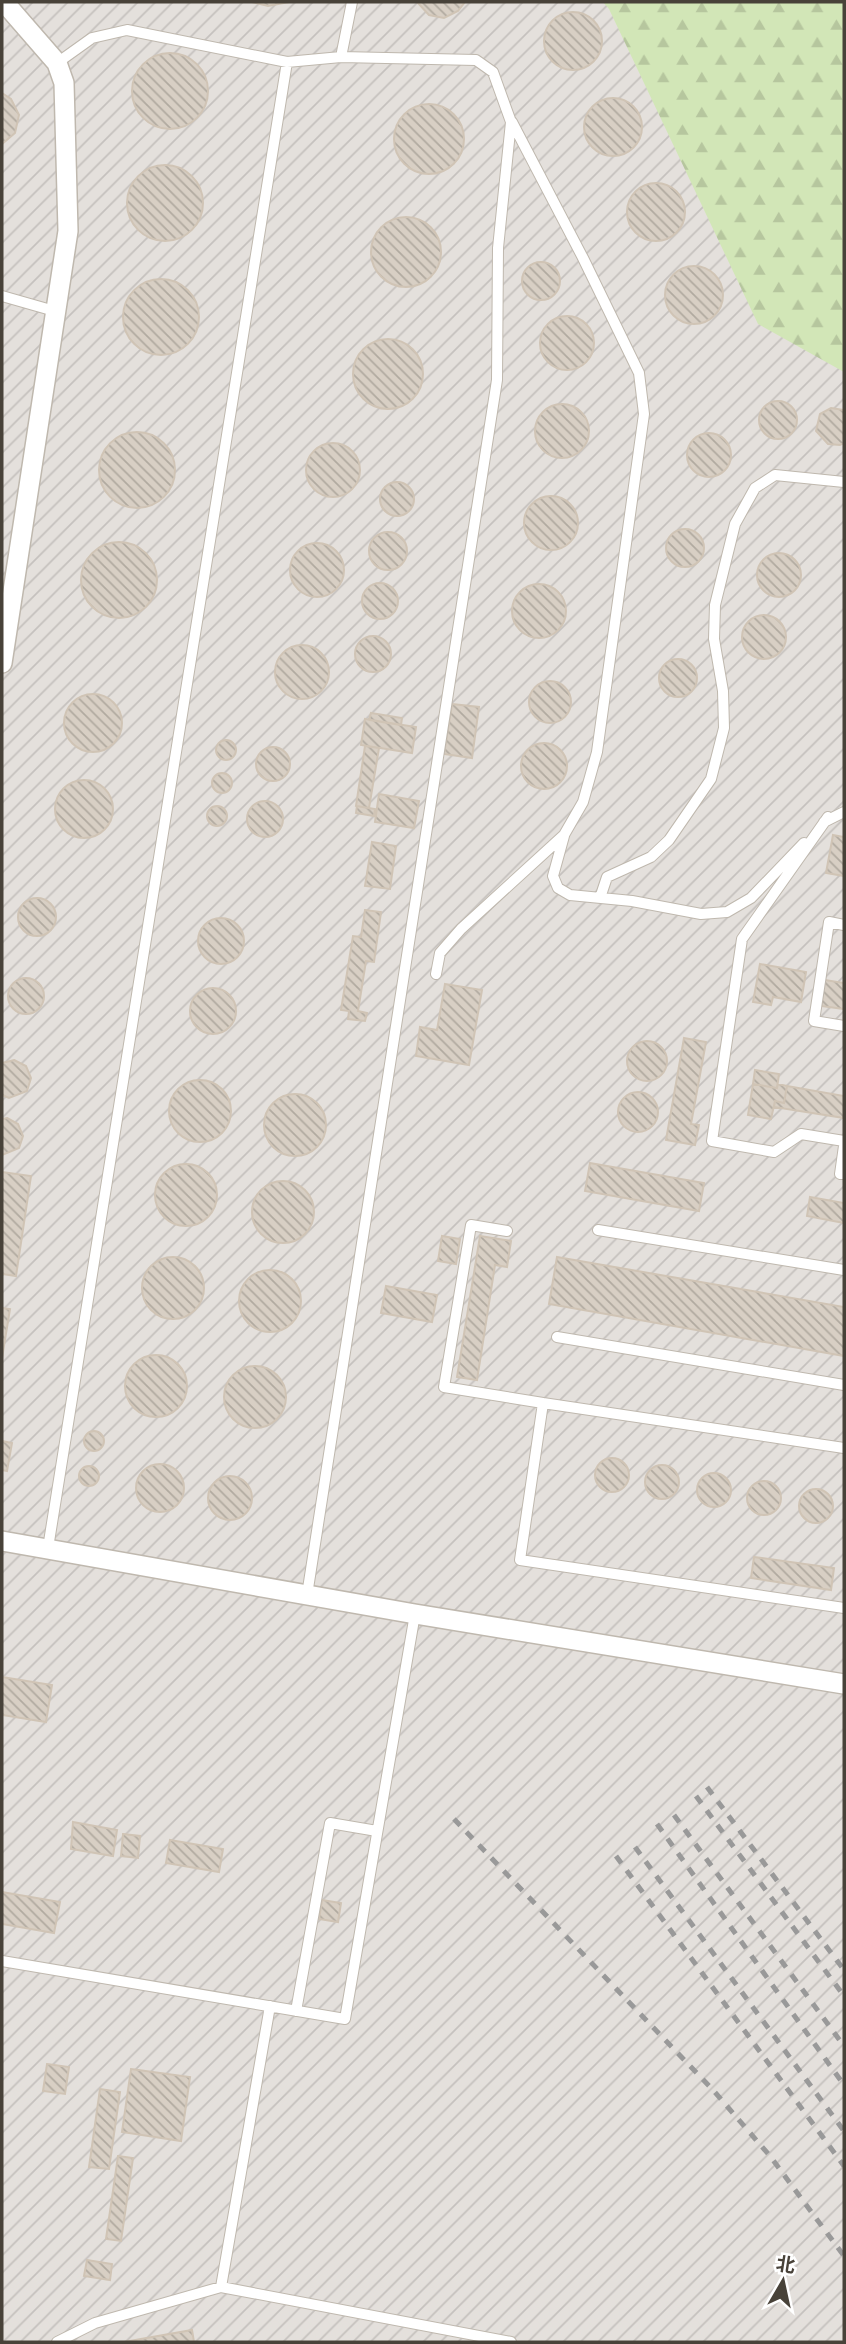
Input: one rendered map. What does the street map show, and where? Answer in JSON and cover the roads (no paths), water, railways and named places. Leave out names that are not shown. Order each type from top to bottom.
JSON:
[{"type":"street","points":[[2,663],[58,312],[68,231],[64,83],[57,63],[4,2]]},
{"type":"street","points":[[2,1541],[415,1614],[844,1684]]},
{"type":"lane","points":[[341,57],[352,2]]},
{"type":"lane","points":[[57,63],[92,38],[127,30],[287,62],[341,57],[476,60],[493,72],[511,122],[583,258],[639,373],[644,414],[597,752],[583,802],[564,835],[553,876],[558,888],[570,895],[701,914],[727,912],[751,898],[828,817],[844,812]]},
{"type":"lane","points":[[48,1548],[287,62]]},
{"type":"lane","points":[[307,1595],[497,380],[498,248],[511,122]]},
{"type":"lane","points":[[2,296],[58,312]]},
{"type":"lane","points":[[600,898],[607,877],[650,857],[669,840],[711,779],[724,729],[723,691],[714,639],[715,605],[735,524],[755,488],[775,475],[844,482]]},
{"type":"lane","points":[[828,817],[742,939],[712,1141],[774,1152],[801,1134],[844,1143],[840,1174],[844,1174]]},
{"type":"lane","points":[[436,974],[440,953],[461,929],[564,835]]},
{"type":"lane","points":[[844,925],[829,922],[814,1021],[844,1026]]},
{"type":"lane","points":[[507,1231],[471,1225],[444,1387],[844,1448]]},
{"type":"lane","points":[[598,1230],[844,1270]]},
{"type":"lane","points":[[557,1337],[844,1385]]},
{"type":"lane","points":[[543,1403],[520,1560],[844,1607]]},
{"type":"lane","points":[[2,1961],[345,2019],[415,1614]]},
{"type":"lane","points":[[296,2011],[330,1823],[377,1831]]},
{"type":"lane","points":[[222,2287],[270,2006]]},
{"type":"lane","points":[[57,2342],[95,2323],[222,2287],[511,2342]]},
{"type":"railway","points":[[707,1787],[844,1970]]},
{"type":"railway","points":[[696,1796],[844,1996]]},
{"type":"railway","points":[[674,1815],[844,2046]]},
{"type":"railway","points":[[454,1819],[713,2090],[770,2156],[844,2256]]},
{"type":"railway","points":[[657,1824],[844,2085]]},
{"type":"railway","points":[[635,1847],[844,2131]]},
{"type":"railway","points":[[616,1856],[844,2166]]}]
